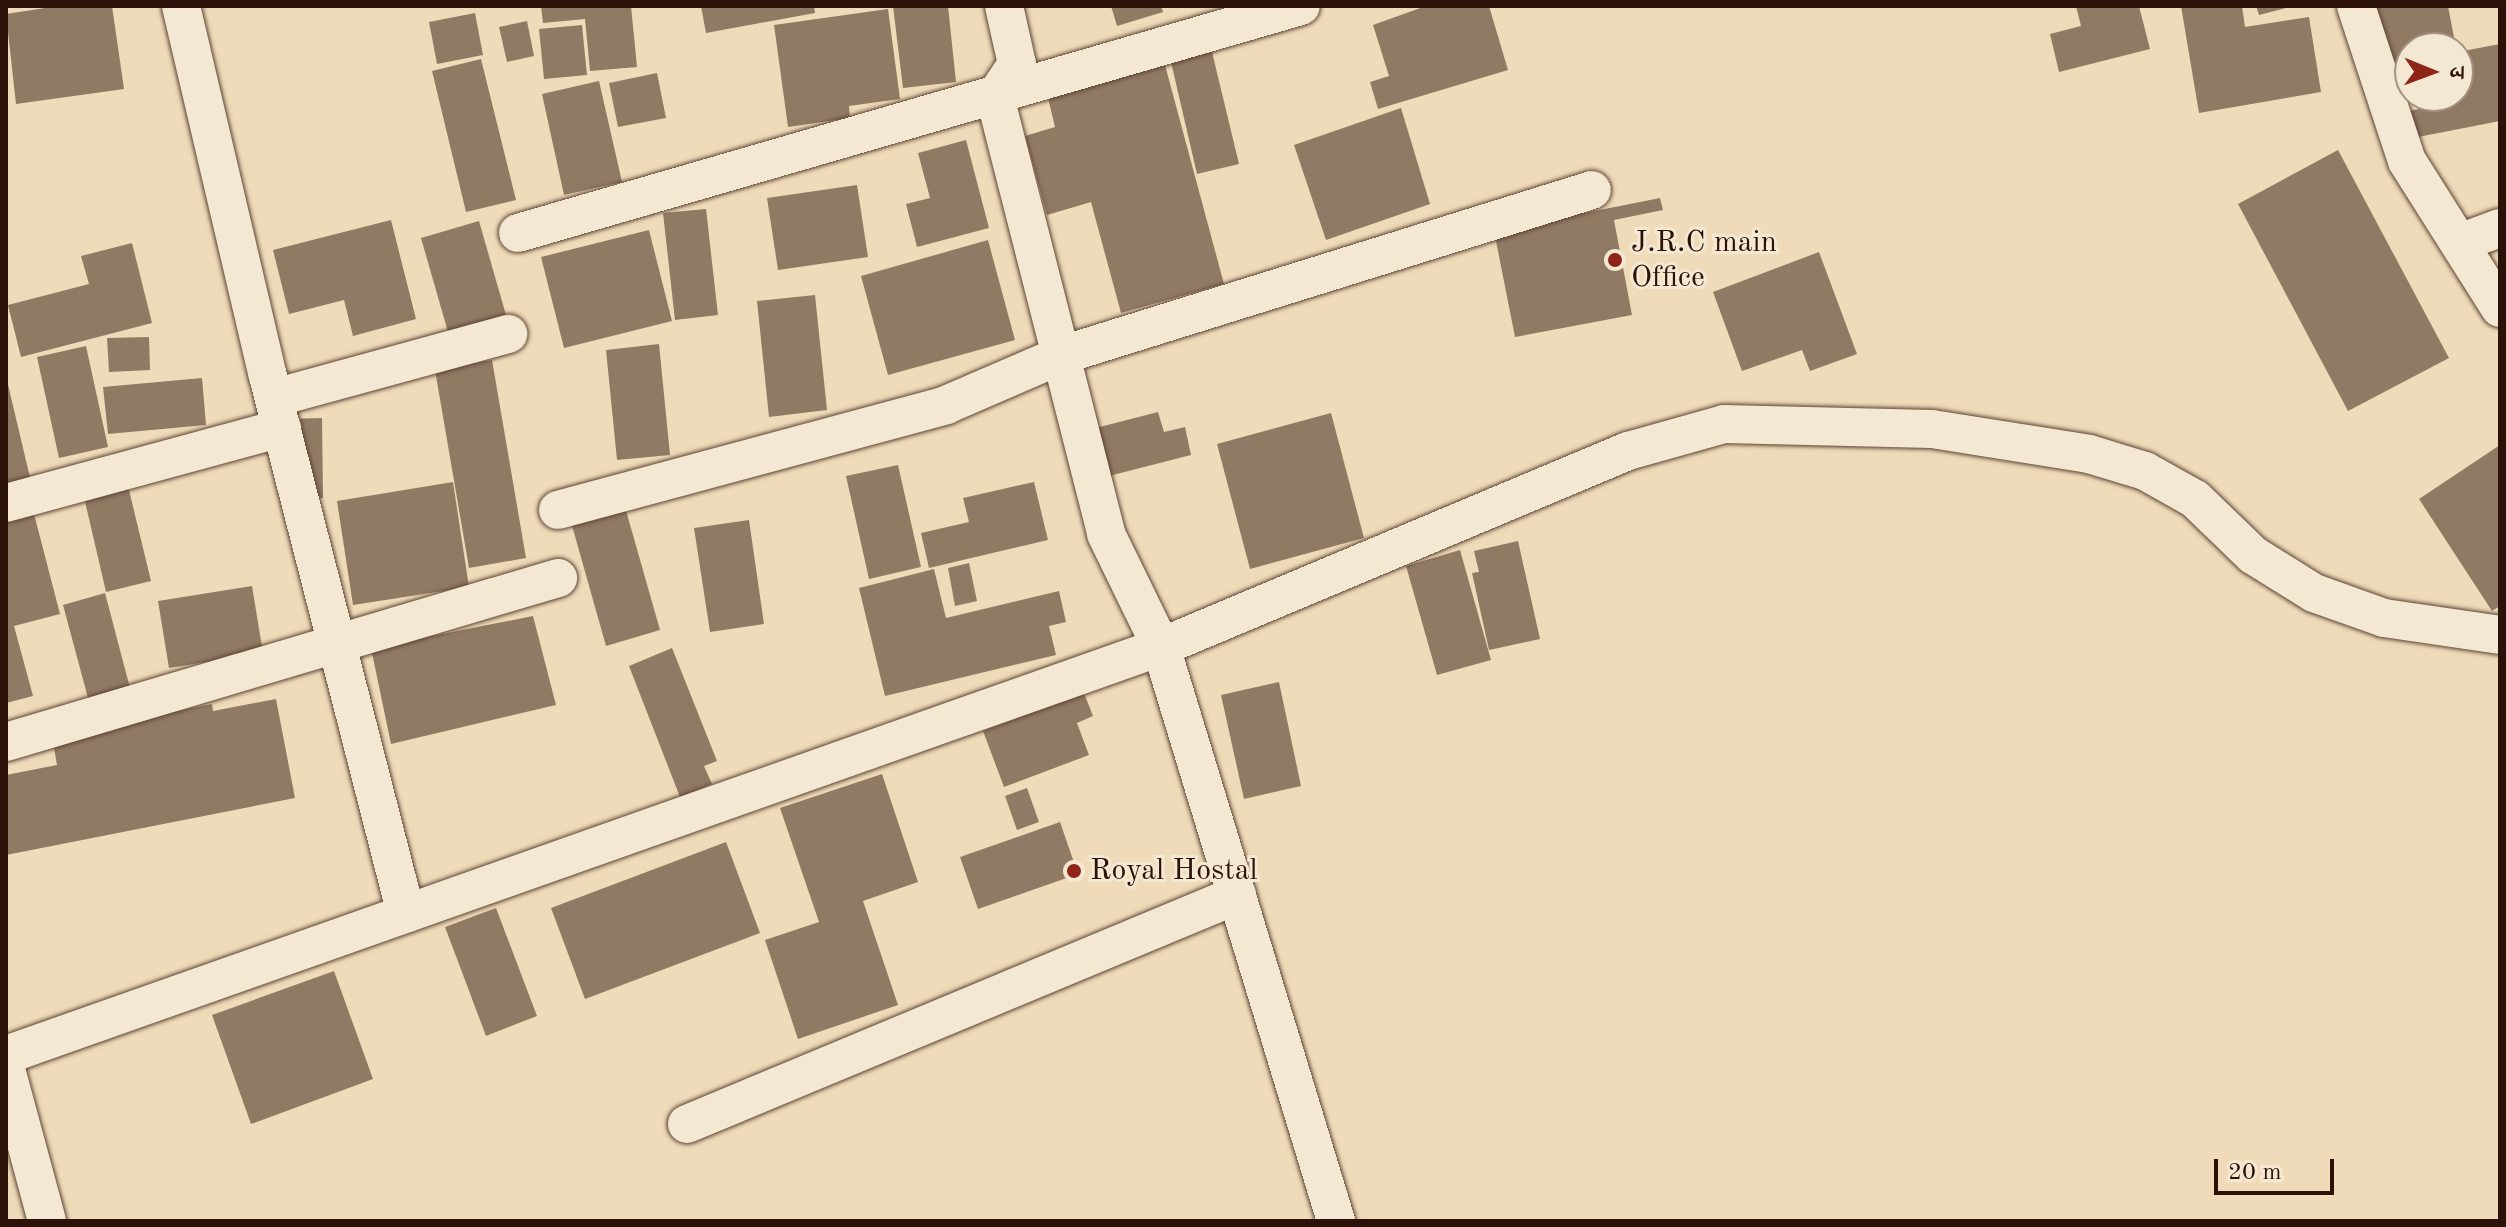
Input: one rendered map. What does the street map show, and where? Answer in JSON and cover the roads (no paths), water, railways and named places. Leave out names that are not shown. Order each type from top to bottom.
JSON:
[{"type":"street","points":[[181,6],[278,413],[406,914]]},
{"type":"street","points":[[1004,6],[1017,64]]},
{"type":"street","points":[[1209,6],[1017,64],[995,97],[1106,534],[1161,647],[1336,1221]]},
{"type":"street","points":[[518,233],[1301,6]]},
{"type":"street","points":[[2356,6],[2407,161],[2500,308]]},
{"type":"street","points":[[558,510],[946,405],[1058,350],[1590,180]]},
{"type":"street","points":[[2459,243],[2500,228]]},
{"type":"street","points":[[6,503],[508,334]]},
{"type":"street","points":[[6,1055],[1161,647],[1628,451],[1724,424],[1932,429],[2089,454],[2145,471],[2195,499],[2253,555],[2314,593],[2384,618],[2500,635]]},
{"type":"street","points":[[6,742],[558,578]]},
{"type":"street","points":[[687,1124],[1237,895]]},
{"type":"street","points":[[6,1069],[12,1118],[47,1221]]},
{"type":"place","name":"J.R.C main Office","points":[[1615,260]]},
{"type":"place","name":"Royal Hostal","points":[[1074,871]]}]
